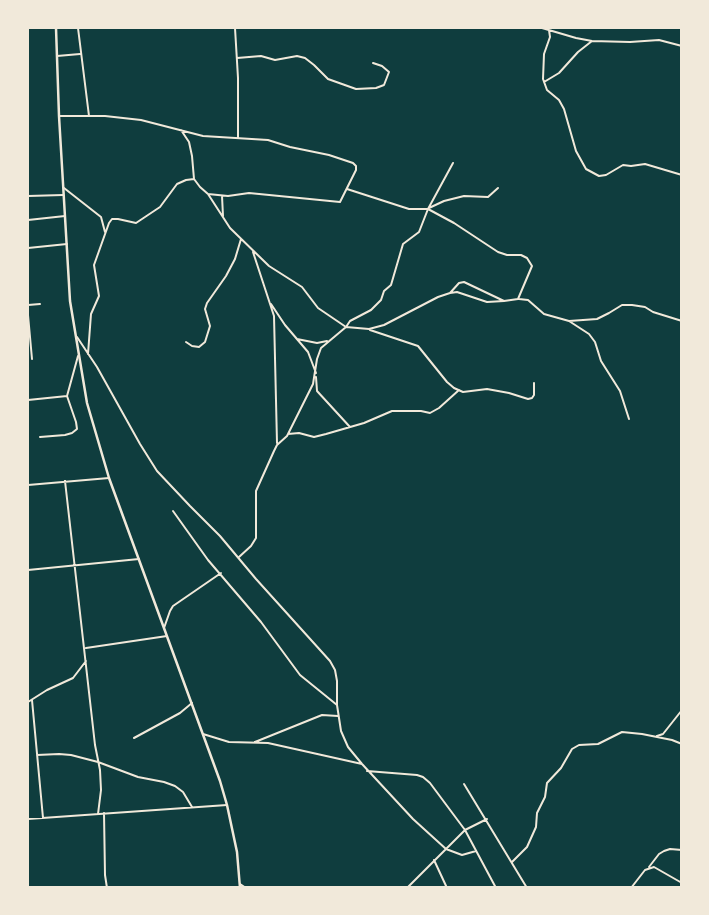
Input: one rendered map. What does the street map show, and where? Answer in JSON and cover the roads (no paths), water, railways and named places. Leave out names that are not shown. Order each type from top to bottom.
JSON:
[{"type":"main road","points":[[56,28],[59,116],[70,301],[87,404],[109,478],[228,805],[240,886]]},
{"type":"street","points":[[78,28],[89,116]]},
{"type":"street","points":[[235,28],[238,138]]},
{"type":"street","points":[[542,28],[592,41],[630,42],[659,40],[682,46]]},
{"type":"street","points":[[549,30],[550,37],[544,54],[544,82],[547,90],[559,100],[564,109],[576,151],[586,169],[599,176],[606,175],[623,165],[645,164],[682,175]]},
{"type":"street","points":[[544,82],[559,73],[578,52],[592,41]]},
{"type":"street","points":[[57,56],[80,54]]},
{"type":"street","points":[[237,58],[261,56],[275,60],[297,56],[305,58],[328,79],[356,88],[376,88],[384,85],[390,72],[382,66],[373,63]]},
{"type":"street","points":[[59,116],[141,120],[203,136],[259,139],[277,142],[290,147],[329,155],[353,163],[356,166],[356,170],[340,202],[249,193],[228,196],[208,194]]},
{"type":"street","points":[[180,130],[188,142],[192,156],[194,179],[208,194],[230,228],[269,266],[302,287],[318,308],[346,327],[369,329],[418,346],[439,373],[454,388],[463,392],[487,389],[528,399],[534,395],[534,383]]},
{"type":"street","points":[[350,427],[317,391],[317,359],[321,348],[346,327],[350,321],[371,310],[381,300],[384,291],[391,285],[403,244],[419,232],[428,209],[453,163]]},
{"type":"street","points":[[88,354],[91,314],[99,296],[94,266],[104,232],[112,219],[136,223],[143,219],[160,207],[177,184],[194,179]]},
{"type":"street","points":[[63,187],[101,217],[104,232]]},
{"type":"street","points":[[347,189],[409,209],[428,209],[444,201],[464,196],[488,197],[498,188]]},
{"type":"street","points":[[28,196],[64,195]]},
{"type":"street","points":[[222,195],[223,216]]},
{"type":"street","points":[[428,209],[454,223],[498,252],[507,255],[517,254],[527,258],[531,263],[531,270],[518,299]]},
{"type":"street","points":[[28,220],[65,216]]},
{"type":"street","points":[[186,342],[192,346],[199,347],[205,342],[210,326],[205,309],[207,303],[226,276],[241,239]]},
{"type":"street","points":[[28,248],[67,244]]},
{"type":"street","points":[[239,557],[251,546],[256,538],[256,491],[277,445],[274,316],[252,250]]},
{"type":"street","points":[[450,293],[459,283],[464,282],[504,301]]},
{"type":"street","points":[[369,329],[386,324],[438,297],[450,293],[457,292],[487,302],[528,300],[544,314],[569,321],[589,334],[595,342],[601,362],[620,390],[629,419]]},
{"type":"street","points":[[270,302],[284,325],[308,352],[316,373],[310,392],[288,434],[277,445]]},
{"type":"street","points":[[28,305],[40,304]]},
{"type":"street","points":[[569,321],[597,319],[622,305],[645,307],[653,312],[682,321]]},
{"type":"street","points":[[28,315],[32,359]]},
{"type":"street","points":[[74,333],[157,470],[239,557],[256,580],[330,662],[335,670],[337,681],[337,705],[341,732],[367,771],[413,819],[446,849],[462,855],[476,851]]},
{"type":"street","points":[[296,339],[317,343],[329,341]]},
{"type":"street","points":[[40,437],[65,435],[77,429],[67,396],[78,356]]},
{"type":"street","points":[[288,434],[299,433],[314,437],[364,424],[392,412],[421,410],[430,413],[439,408],[459,390]]},
{"type":"street","points":[[28,400],[67,396]]},
{"type":"street","points":[[28,485],[109,478]]},
{"type":"street","points":[[65,482],[101,790],[98,814]]},
{"type":"street","points":[[173,511],[208,560],[261,622],[300,675],[337,705]]},
{"type":"street","points":[[28,570],[138,559]]},
{"type":"street","points":[[164,628],[170,611],[174,606],[221,573]]},
{"type":"street","points":[[85,648],[168,636]]},
{"type":"street","points":[[28,702],[47,690],[73,678],[86,660]]},
{"type":"street","points":[[32,700],[43,818]]},
{"type":"street","points":[[134,738],[192,704]]},
{"type":"street","points":[[655,737],[663,734],[682,710]]},
{"type":"street","points":[[252,743],[322,715],[338,716]]},
{"type":"street","points":[[512,862],[528,847],[536,827],[537,813],[546,797],[547,783],[561,768],[572,749],[579,745],[598,744],[622,732],[672,740],[682,744]]},
{"type":"street","points":[[202,734],[229,742],[268,743],[362,764]]},
{"type":"street","points":[[37,756],[59,754],[98,762],[138,777],[175,786],[183,792],[193,808]]},
{"type":"street","points":[[367,771],[423,777],[430,783],[465,830],[496,888]]},
{"type":"street","points":[[464,784],[487,819],[527,888]]},
{"type":"street","points":[[28,820],[228,805]]},
{"type":"street","points":[[104,814],[107,888]]},
{"type":"street","points":[[407,888],[465,830],[487,819]]},
{"type":"street","points":[[631,888],[659,854],[670,849],[682,850]]},
{"type":"street","points":[[434,860],[447,888]]},
{"type":"street","points":[[650,867],[654,866],[682,882]]},
{"type":"street","points":[[411,883],[414,888]]},
{"type":"street","points":[[240,886],[246,888]]}]
